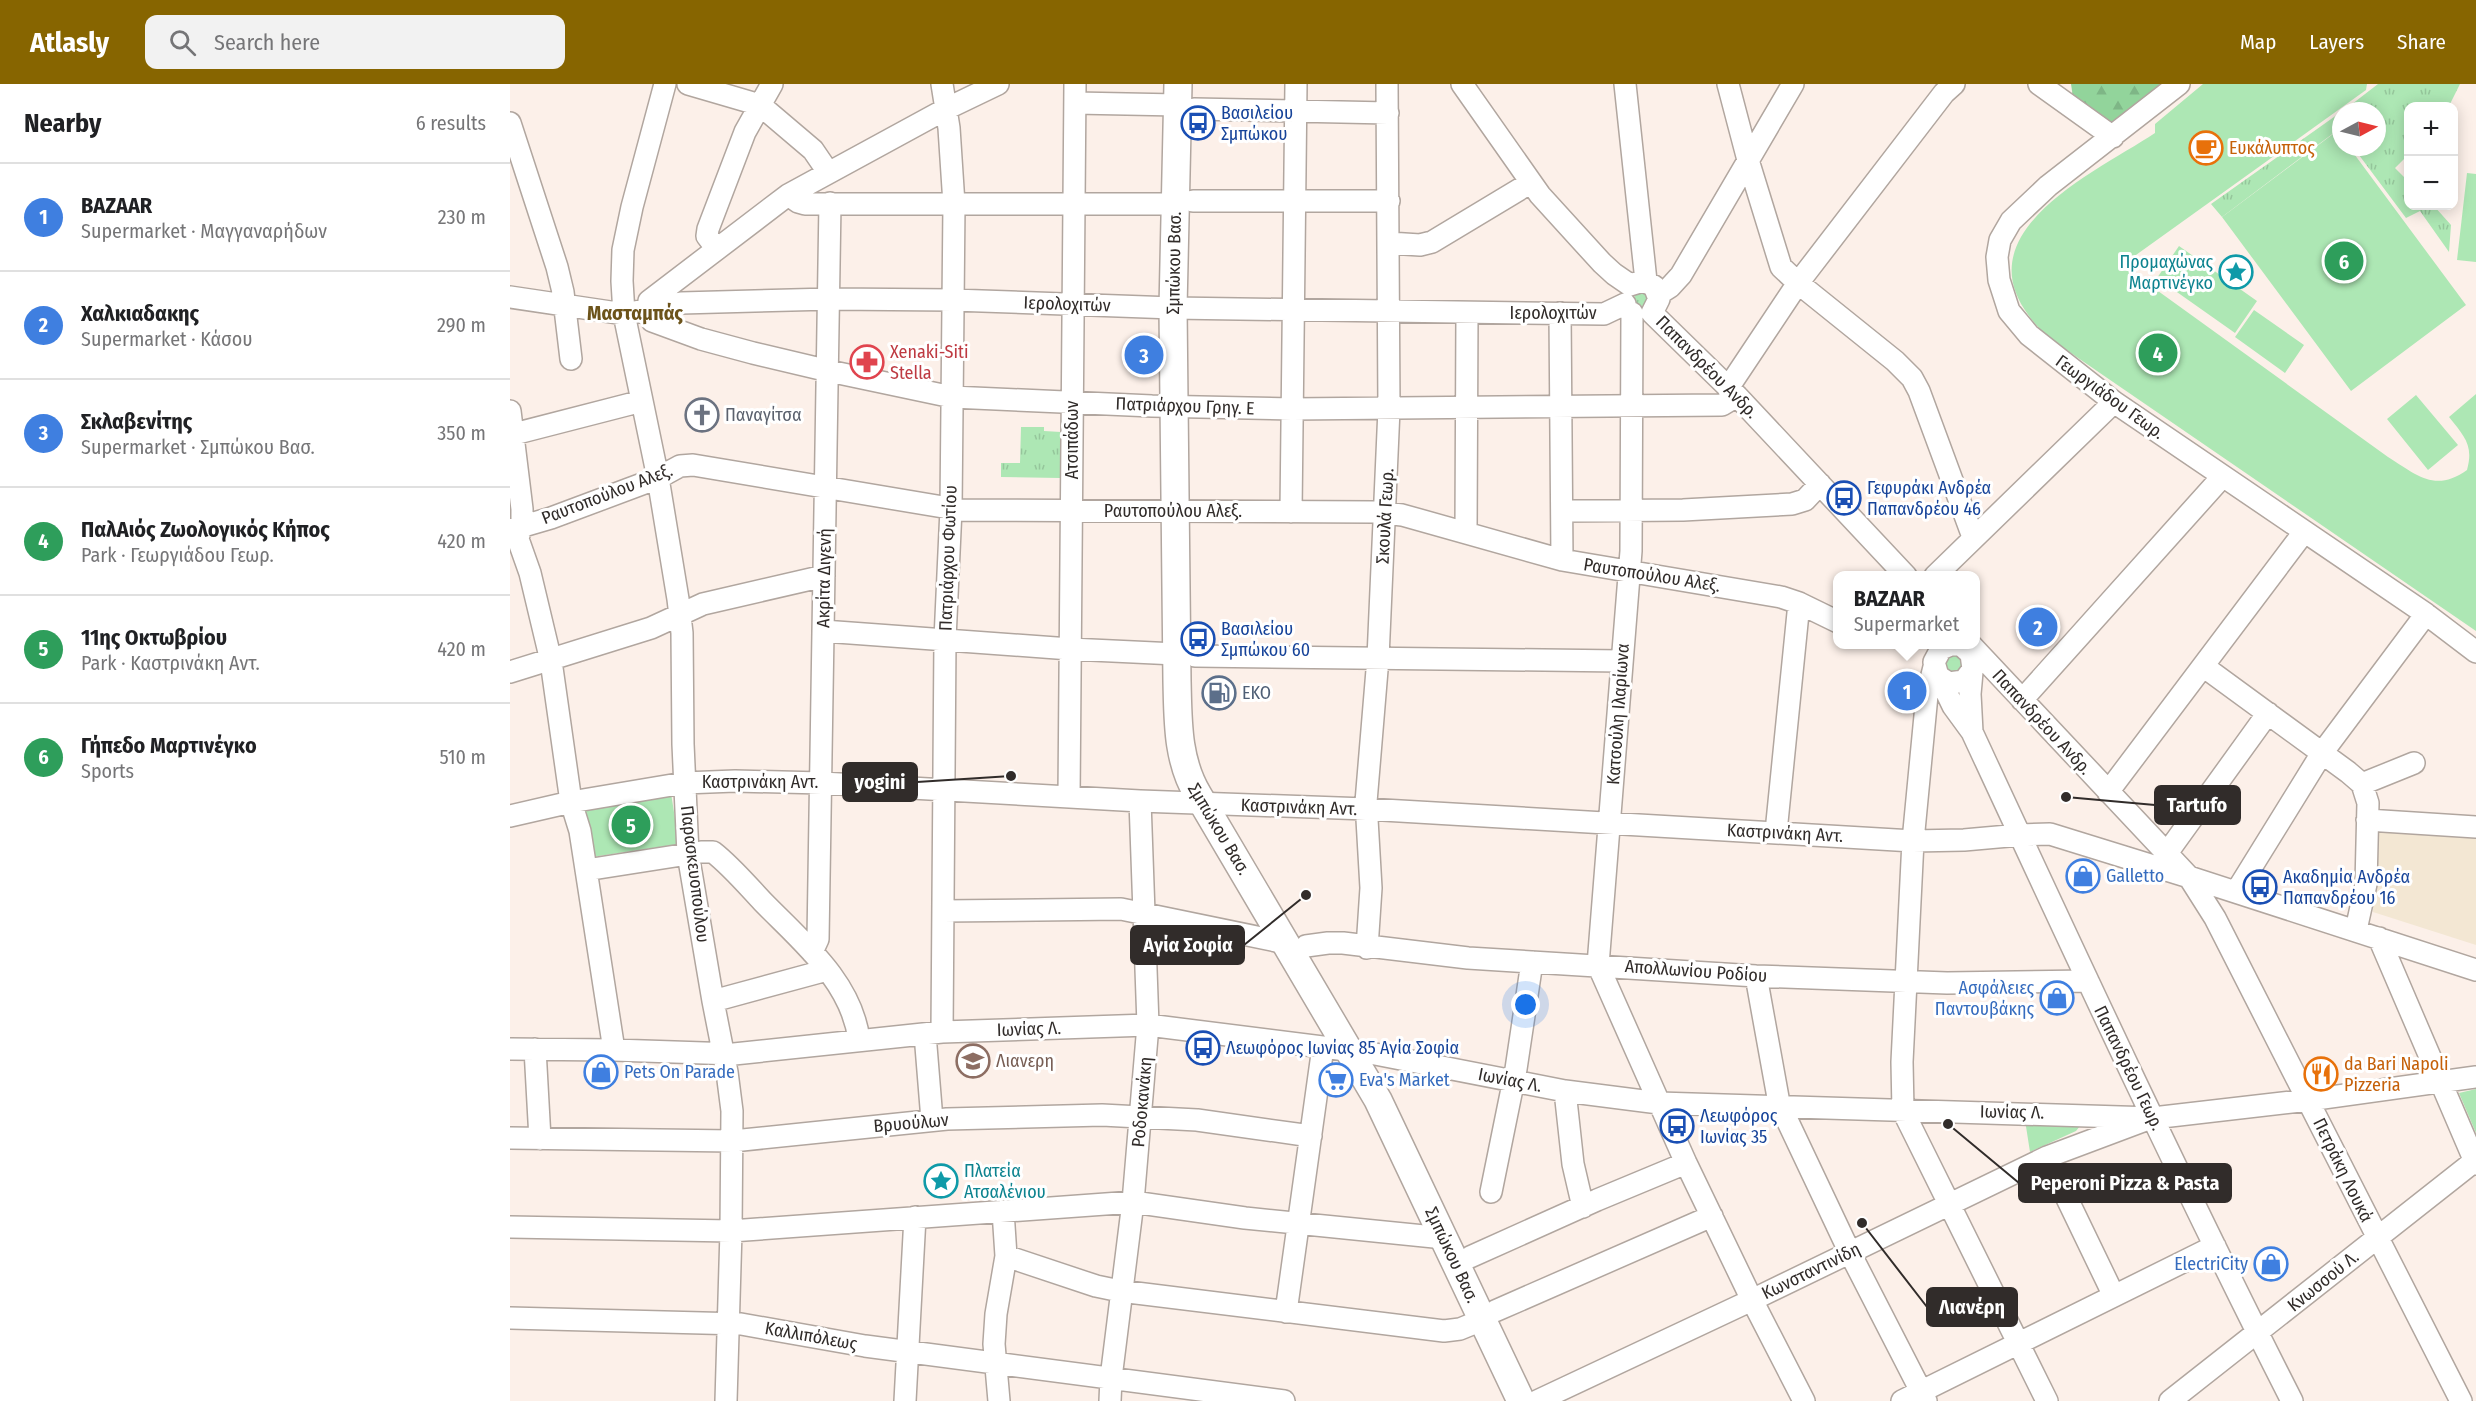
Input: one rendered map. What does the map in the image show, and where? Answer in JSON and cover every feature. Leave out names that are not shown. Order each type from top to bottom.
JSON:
[{"type":"main road","name":"Σμπώκου Βασ.","points":[[1186,96],[1183,308],[1186,655],[1200,754],[1212,804],[1360,1052],[1409,1128],[1470,1257],[1488,1316],[1521,1401]]},
{"type":"main road","name":"Σμπώκου Βασ.","points":[[1360,1052],[1378,1100],[1444,1238],[1535,1401]]},
{"type":"street","name":"Παρασκευοπούλου","points":[[665,84],[623,250],[621,266],[624,314],[658,478],[681,616],[684,783],[688,854],[731,1101],[733,1141],[726,1401]]},
{"type":"street","points":[[687,84],[760,105],[813,150],[828,172]]},
{"type":"street","points":[[717,249],[707,236],[708,229],[744,132],[772,84]]},
{"type":"street","name":"Πατριάρχου Φωτίου","points":[[932,1120],[945,791],[945,639],[951,509],[954,204],[942,84]]},
{"type":"street","points":[[648,310],[649,301],[788,195],[946,109],[998,84]]},
{"type":"street","points":[[1291,512],[1296,84]]},
{"type":"street","name":"Σκουλά Γεωρ.","points":[[1367,948],[1371,888],[1366,809],[1378,658],[1389,409],[1387,84]]},
{"type":"street","name":"Κατσούλη Ιλαρίωνα","points":[[1625,84],[1641,298],[1630,407],[1629,573],[1598,965],[1686,1163],[1804,1401]]},
{"type":"street","points":[[1728,84],[1777,259],[1785,271],[1798,283],[1895,361],[1917,385],[1973,537]]},
{"type":"street","points":[[1641,298],[1673,285],[1681,275],[1793,84]]},
{"type":"street","points":[[1732,392],[1798,283],[1944,93],[1954,84]]},
{"type":"street","points":[[2039,84],[2113,137]]},
{"type":"street","name":"Γεωργιάδου Γεωρ.","points":[[2179,84],[2048,186],[2018,214],[2000,240],[1997,257],[2002,292],[2014,318],[2044,348],[2114,402],[2426,614],[2476,652]]},
{"type":"street","name":"Παπανδρέου Ανδρ.","points":[[1468,86],[1530,183],[1602,263],[1641,298],[1901,571]]},
{"type":"street","points":[[1075,94],[1186,96],[1296,110],[1388,112]]},
{"type":"street","name":"Ατσιπάδων","points":[[1069,797],[1075,94]]},
{"type":"street","points":[[510,123],[557,267],[571,359]]},
{"type":"street","points":[[1389,243],[1420,245],[1432,242],[1530,183]]},
{"type":"street","points":[[788,195],[798,202],[830,203],[1074,204],[1389,201]]},
{"type":"street","name":"Ακρίτα Διγενή","points":[[812,952],[818,939],[822,783],[830,203]]},
{"type":"street","name":"Ιερολοχιτών","points":[[510,297],[624,314],[681,303],[724,300],[830,299],[953,300],[1183,308],[1604,314],[1641,298]]},
{"type":"street","name":"Πατριάρχου Γρηγ. Ε","points":[[648,310],[652,321],[701,339],[829,371],[952,397],[1183,407],[1466,409],[1722,405],[1732,392]]},
{"type":"street","points":[[1466,532],[1467,313]]},
{"type":"street","points":[[1560,313],[1562,560]]},
{"type":"street","points":[[512,434],[642,401]]},
{"type":"street","points":[[1940,571],[2114,402]]},
{"type":"street","points":[[510,411],[522,509],[516,527],[530,573],[551,661],[571,802],[580,831],[614,1050]]},
{"type":"street","name":"Ραυτοπούλου Αλεξ.","points":[[516,527],[551,518],[658,478],[680,466],[693,465],[825,485],[951,509],[1386,513],[1415,517],[1562,560],[1760,594],[1799,603],[1833,620]]},
{"type":"street","points":[[2022,700],[2222,477]]},
{"type":"street","points":[[1562,511],[1631,511],[1792,504],[1805,500],[1820,484]]},
{"type":"street","points":[[2108,792],[2304,532]]},
{"type":"street","points":[[510,672],[651,628],[714,601],[824,576]]},
{"type":"street","points":[[1776,832],[1799,603]]},
{"type":"street","points":[[2236,892],[2322,753],[2426,614]]},
{"type":"street","points":[[823,631],[1186,655],[1622,661]]},
{"type":"street","points":[[1965,652],[1941,649],[1928,687],[1913,841],[1902,1062],[1903,1111],[2047,1401]]},
{"type":"street","points":[[1935,663],[1949,684],[1958,684],[1966,680],[1965,652]]},
{"type":"street","points":[[1965,652],[1972,732]]},
{"type":"street","name":"Παπανδρέου Ανδρ.","points":[[1965,652],[2022,700],[2190,877]]},
{"type":"street","points":[[1935,663],[1957,712],[1972,732]]},
{"type":"street","points":[[2203,666],[2362,784],[2368,803],[2366,884],[2356,930]]},
{"type":"street","points":[[1924,728],[1957,712]]},
{"type":"street","points":[[2167,853],[2268,713]]},
{"type":"street","name":"Παπανδρέου Γεωρ.","points":[[1972,732],[2153,1118],[2292,1401]]},
{"type":"street","points":[[2362,784],[2414,763]]},
{"type":"street","name":"Καστρινάκη Αντ.","points":[[510,816],[571,802],[684,783],[716,781],[822,783],[1140,801],[1366,809],[1913,841],[1964,840],[2020,835]]},
{"type":"street","name":"Ροδοκανάκη","points":[[1110,1401],[1120,1291],[1142,1116],[1148,1025],[1140,801]]},
{"type":"street","points":[[2367,820],[2476,827]]},
{"type":"street","name":"Παπανδρέου Ανδρ.","points":[[2020,835],[2043,834],[2067,838],[2476,970]]},
{"type":"street","points":[[586,870],[708,851],[718,856],[812,952],[826,970],[850,1005],[857,1023],[859,1040]]},
{"type":"street","name":"Πετράκη Λουκά","points":[[2190,877],[2215,918],[2461,1401]]},
{"type":"street","name":"Απολλωνίου Ροδίου","points":[[942,910],[1113,909],[1143,913],[1296,945],[1328,943],[1532,962],[1756,976],[1906,982],[2088,981]]},
{"type":"street","points":[[2379,938],[2476,1162]]},
{"type":"street","points":[[1491,1192],[1514,1081],[1532,962]]},
{"type":"street","points":[[712,1001],[826,970]]},
{"type":"street","points":[[1756,976],[1781,1107],[1916,1398],[2018,1344],[2215,1246]]},
{"type":"street","name":"Ιωνίας Λ.","points":[[510,1049],[723,1054],[934,1033],[1148,1025],[1360,1052],[1565,1090],[1659,1103],[2153,1118],[2476,1077]]},
{"type":"street","points":[[1286,1312],[1323,1047]]},
{"type":"street","points":[[535,1049],[540,1139]]},
{"type":"street","points":[[1565,1090],[1572,1164],[1583,1207]]},
{"type":"street","name":"Βρυούλων","points":[[510,1138],[733,1141],[932,1120],[1142,1116],[1197,1120],[1311,1136]]},
{"type":"street","name":"Κωνσταντινίδη","points":[[1535,1401],[1752,1300],[2047,1157],[2153,1118]]},
{"type":"street","points":[[2047,1157],[2114,1296]]},
{"type":"street","name":"Κνωσσού Λ.","points":[[2170,1401],[2476,1162]]},
{"type":"street","points":[[1470,1257],[1686,1163]]},
{"type":"street","points":[[510,1227],[731,1231],[1133,1202],[1444,1238]]},
{"type":"street","points":[[999,1401],[995,1364],[996,1314],[1006,1256],[1003,1211]]},
{"type":"street","points":[[905,1401],[915,1216]]},
{"type":"street","points":[[1006,1256],[1096,1286],[1120,1291],[1444,1331],[1460,1329],[1712,1216]]},
{"type":"street","name":"Καλλιπόλεως","points":[[510,1318],[728,1323],[995,1364],[1284,1401]]},
{"type":"shaded area","points":[[2376,829],[2476,832],[2476,945],[2373,912]]},
{"type":"green space","points":[[2071,84],[2165,84],[2111,127],[2074,104]]},
{"type":"green space","points":[[2203,84],[2367,84],[2366,90],[2349,102],[2332,102],[2332,114],[2122,265],[2388,457],[2426,479],[2445,480],[2456,477],[2467,470],[2469,454],[2466,441],[2449,417],[2476,394],[2476,631],[2081,360],[2040,329],[2029,316],[2013,285],[2013,256],[2025,230],[2046,206],[2073,185],[2155,133],[2155,124]]},
{"type":"green space","points":[[2378,84],[2460,84],[2451,102],[2404,102],[2404,159],[2395,168],[2404,177],[2404,210],[2438,210],[2451,225],[2449,252],[2420,211],[2406,218],[2360,156],[2386,156],[2386,102],[2355,102]]},
{"type":"green space","points":[[2332,118],[2332,134],[2222,217],[2211,204]]},
{"type":"green space","points":[[2332,135],[2332,156],[2356,156],[2466,305],[2351,391],[2222,217]]},
{"type":"green space","points":[[2467,173],[2476,174],[2476,262],[2457,260]]},
{"type":"green space","points":[[2179,246],[2257,301],[2235,333],[2157,278]]},
{"type":"green space","points":[[1638,292],[1644,292],[1648,299],[1644,306],[1638,306],[1634,302],[1634,296]]},
{"type":"green space","points":[[2254,310],[2304,345],[2285,373],[2235,337]]},
{"type":"green space","points":[[2416,395],[2458,445],[2428,470],[2387,419]]},
{"type":"green space","points":[[1021,427],[1044,427],[1044,431],[1061,432],[1060,478],[1001,477],[1001,463],[1020,463]]},
{"type":"green space","points":[[1950,655],[1958,655],[1963,660],[1961,671],[1950,673],[1945,668],[1945,660]]},
{"type":"green space","points":[[671,793],[679,844],[592,857],[584,807]]},
{"type":"green space","points":[[2476,1089],[2476,1133],[2459,1093]]},
{"type":"green space","points":[[2025,1120],[2080,1126],[2076,1131],[2030,1152]]},
{"type":"place","name":"Βασιλείου Σμπώκου","points":[[1198,123]]},
{"type":"place","name":"Ευκάλυπτος","points":[[2206,148]]},
{"type":"place","name":"Γήπεδο Μαρτινέγκο","points":[[2344,261]]},
{"type":"place","name":"Προμαχώνας Μαρτινέγκο","points":[[2236,272]]},
{"type":"place","name":"ΠαλΑιός Ζωολογικός Κήπος","points":[[2158,353]]},
{"type":"place","name":"Σκλαβενίτης","points":[[1144,355]]},
{"type":"place","name":"Xenaki-Siti Stella","points":[[867,362]]},
{"type":"place","name":"Παναγίτσα","points":[[702,415]]},
{"type":"place","name":"Γεφυράκι Ανδρέα Παπανδρέου 46","points":[[1844,498]]},
{"type":"place","name":"Χαλκιαδακης","points":[[2038,627]]},
{"type":"place","name":"Βασιλείου Σμπώκου 60","points":[[1198,639]]},
{"type":"place","name":"BAZAAR","points":[[1907,691]]},
{"type":"place","name":"ΕΚΟ","points":[[1219,693]]},
{"type":"place","name":"yogini","points":[[1011,776]]},
{"type":"place","name":"Tartufo","points":[[2066,797]]},
{"type":"place","name":"11ης Οκτωβρίου","points":[[631,825]]},
{"type":"place","name":"Galletto","points":[[2083,876]]},
{"type":"place","name":"Ακαδημία Ανδρέα Παπανδρέου 16","points":[[2260,887]]},
{"type":"place","name":"Αγία Σοφία","points":[[1306,895]]},
{"type":"place","name":"Ασφάλειες Παντουβάκης","points":[[2057,998]]},
{"type":"place","name":"Λεωφόρος Ιωνίας 85 Αγία Σοφία","points":[[1203,1048]]},
{"type":"place","name":"Λιανερη","points":[[973,1061]]},
{"type":"place","name":"Pets On Parade","points":[[601,1072]]},
{"type":"place","name":"da Bari Napoli Pizzeria","points":[[2321,1074]]},
{"type":"place","name":"Eva's Market","points":[[1336,1080]]},
{"type":"place","name":"Peperoni Pizza & Pasta","points":[[1948,1124]]},
{"type":"place","name":"Λεωφόρος Ιωνίας 35","points":[[1677,1126]]},
{"type":"place","name":"Πλατεία Ατσαλένιου","points":[[941,1181]]},
{"type":"place","name":"Λιανέρη","points":[[1862,1223]]},
{"type":"place","name":"ElectriCity","points":[[2271,1264]]},
{"type":"district","name":"Μασταμπάς","points":[[635,313]]}]
